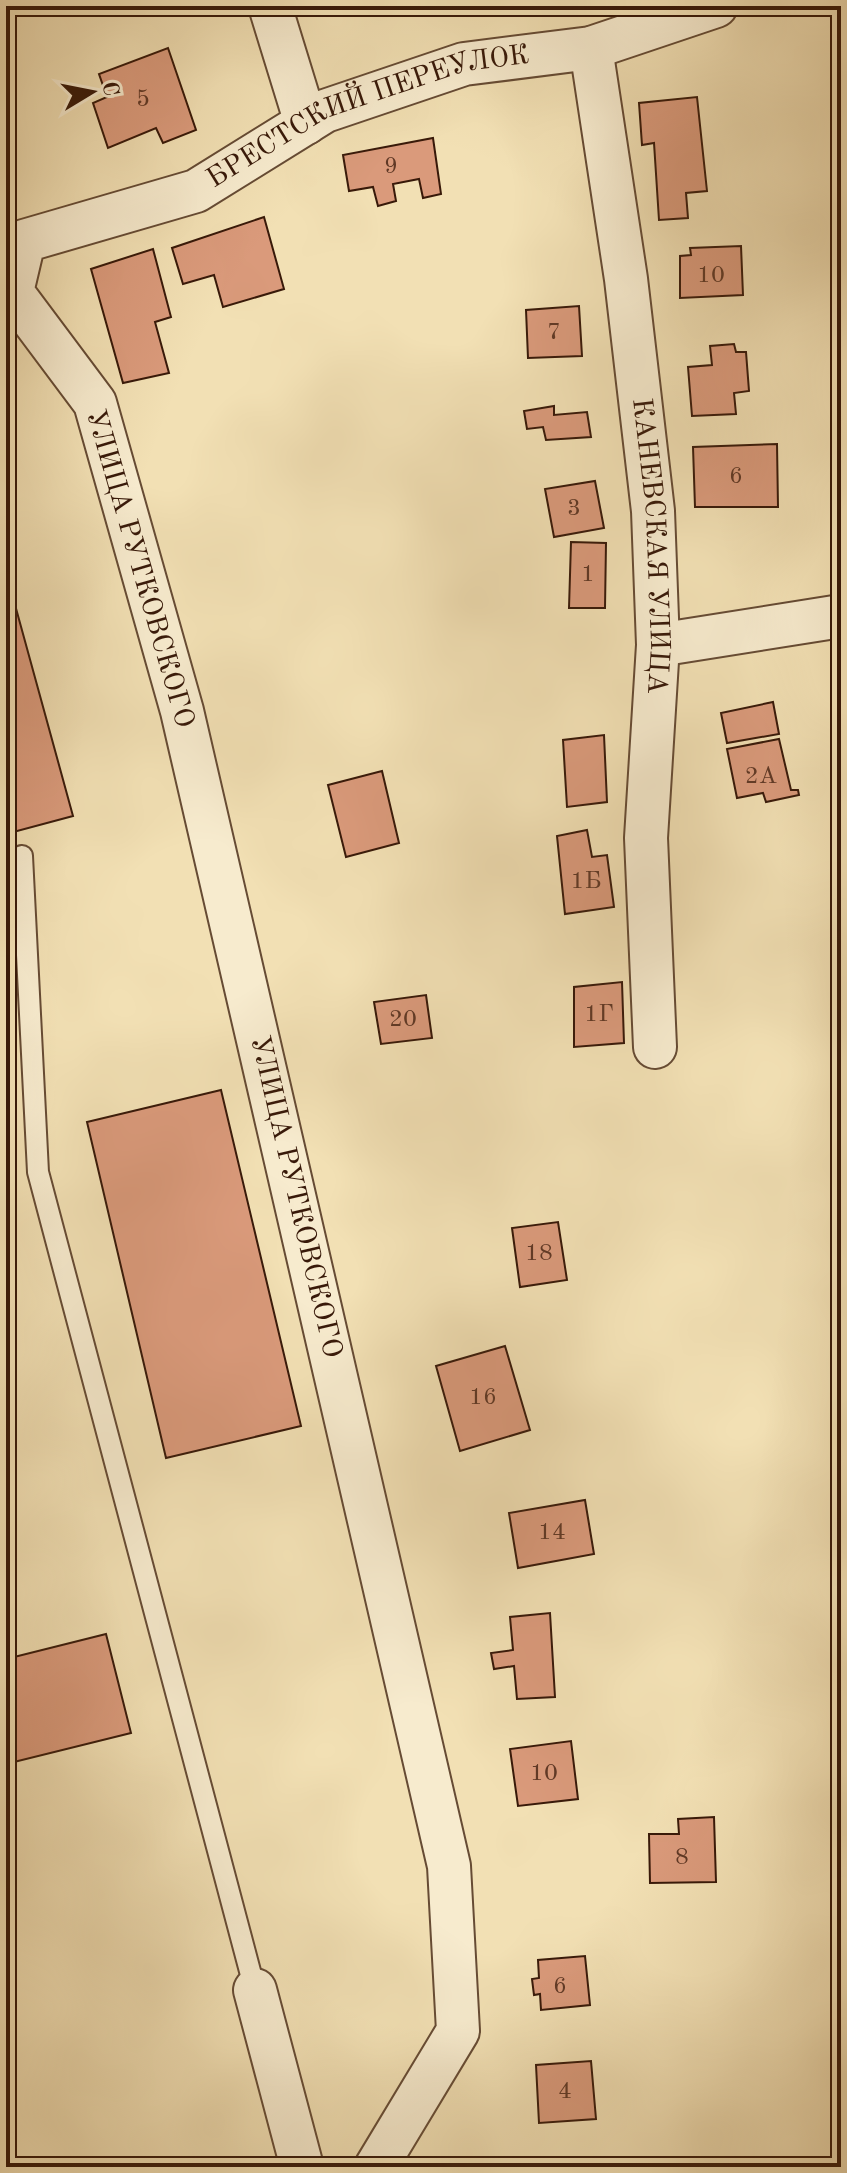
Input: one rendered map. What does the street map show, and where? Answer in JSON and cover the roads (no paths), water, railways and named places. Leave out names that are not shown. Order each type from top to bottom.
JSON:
[{"type":"street","points":[[270,6],[306,123]]},
{"type":"street","name":"БРЕСТСКИЙ ПЕРЕУЛОК","points":[[24,241],[196,191],[325,111],[464,64],[591,48],[716,6]]},
{"type":"street","name":"КАНЕВСКАЯ УЛИЦА","points":[[591,48],[626,279],[650,480],[658,645],[646,838],[655,1047]]},
{"type":"street","name":"УЛИЦА РУТКОВСКОГО","points":[[24,241],[12,292],[95,403],[182,711],[449,1866],[458,2031],[376,2167]]},
{"type":"street","points":[[658,645],[841,616]]},
{"type":"street","points":[[255,1990],[302,2167]]},
{"type":"lane","points":[[22,856],[38,1172],[255,1990]]}]
